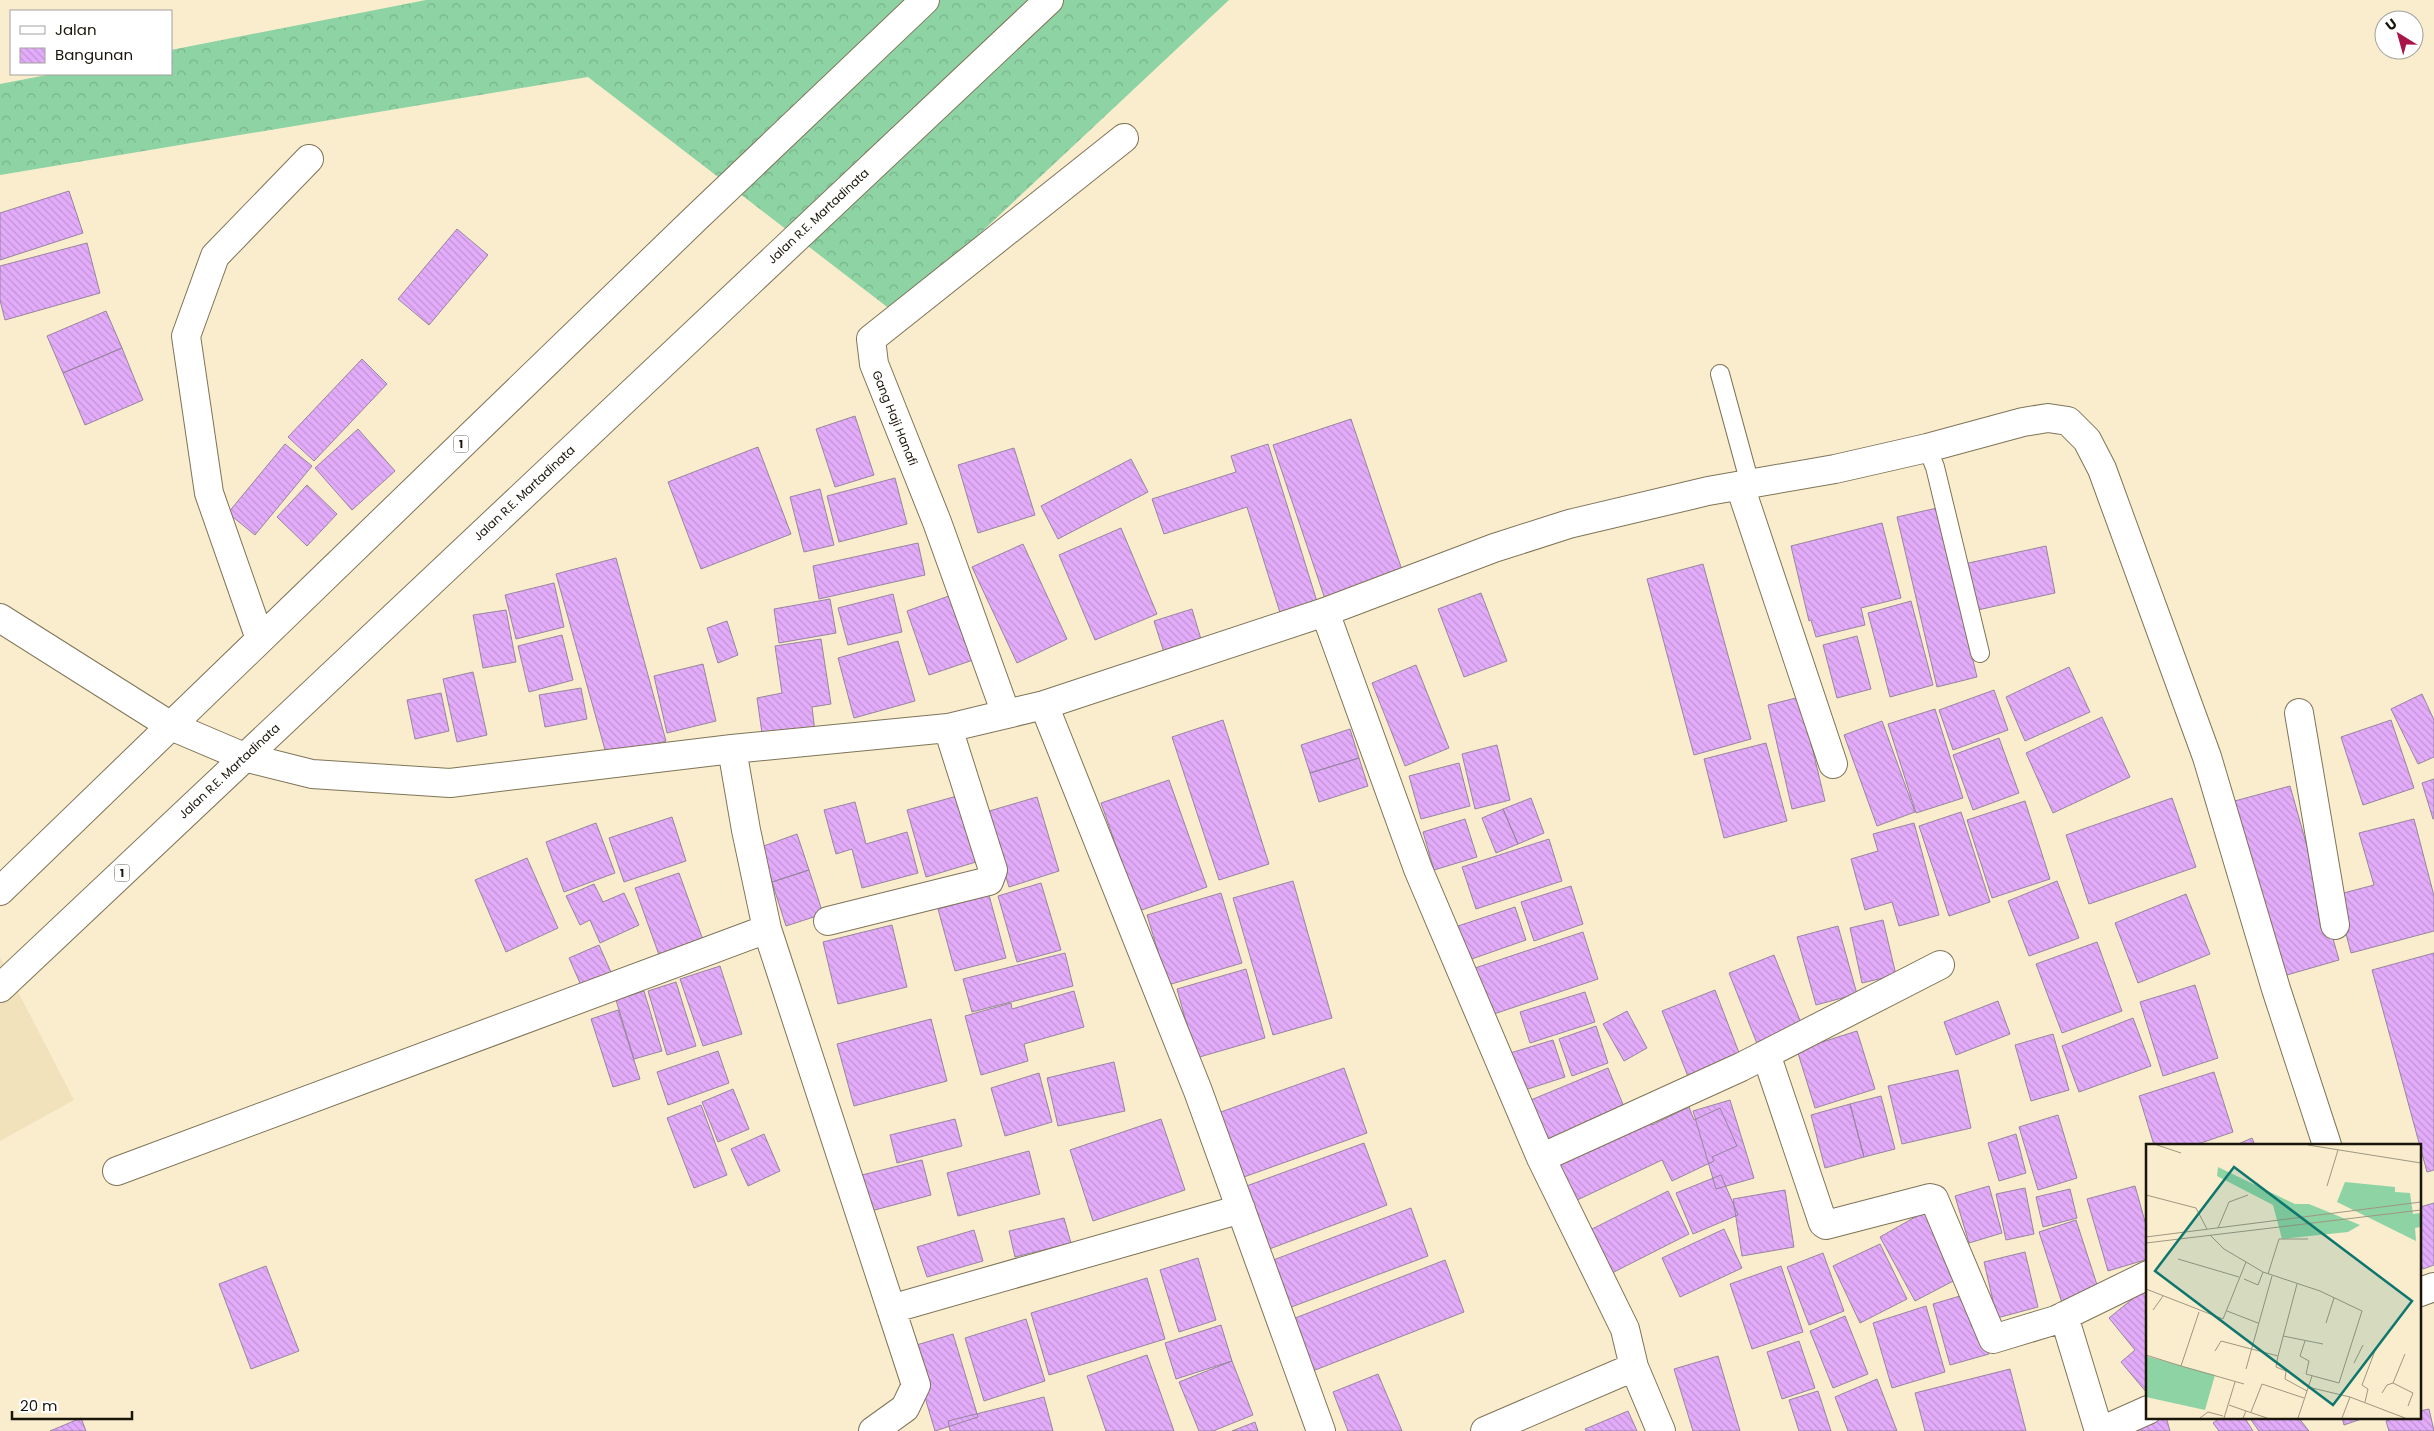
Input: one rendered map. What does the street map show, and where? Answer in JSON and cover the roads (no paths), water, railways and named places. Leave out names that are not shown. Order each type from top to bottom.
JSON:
[{"type":"main road","name":"1","points":[[0,891],[925,0]]},
{"type":"main road","name":"Jalan R.E. Martadinata","points":[[0,988],[1049,0]]},
{"type":"main road","name":"Gang Haji Hanafi","points":[[1006,714],[937,522],[874,364],[871,339],[1124,138]]},
{"type":"main road","points":[[260,639],[209,493],[186,336],[215,256],[309,159]]},
{"type":"main road","points":[[0,618],[171,726],[244,757],[312,774],[450,783],[732,749],[948,728],[1044,704],[1325,612],[1494,548],[1569,524],[1708,491],[1835,469],[1927,448],[2023,422],[2048,418],[2068,421],[2087,440],[2102,469],[2207,757],[2276,989],[2327,1144]]},
{"type":"main road","points":[[1745,485],[1833,764]]},
{"type":"main road","points":[[1325,612],[1418,869],[1541,1158],[1625,1329],[1634,1367],[1661,1431]]},
{"type":"main road","points":[[1044,704],[1198,1092],[1322,1431]]},
{"type":"main road","points":[[2299,713],[2335,925]]},
{"type":"main road","points":[[828,921],[989,881],[994,870],[948,728]]},
{"type":"main road","points":[[732,749],[746,830],[767,929],[916,1385],[905,1408],[873,1431]]},
{"type":"main road","points":[[117,1171],[767,929]]},
{"type":"main road","points":[[1541,1158],[1766,1054],[1940,965]]},
{"type":"main road","points":[[1766,1054],[1823,1223],[1836,1222],[1930,1198],[1934,1199],[1937,1202],[1991,1338],[1995,1340],[2064,1316],[2146,1277]]},
{"type":"main road","points":[[891,1309],[1241,1209]]},
{"type":"main road","points":[[2422,1291],[2434,1287]]},
{"type":"main road","points":[[2064,1316],[2100,1431],[2146,1411]]},
{"type":"main road","points":[[1485,1431],[1634,1367]]},
{"type":"lane","points":[[1720,374],[1745,485]]},
{"type":"lane","points":[[1927,448],[1935,467],[1980,653]]}]
